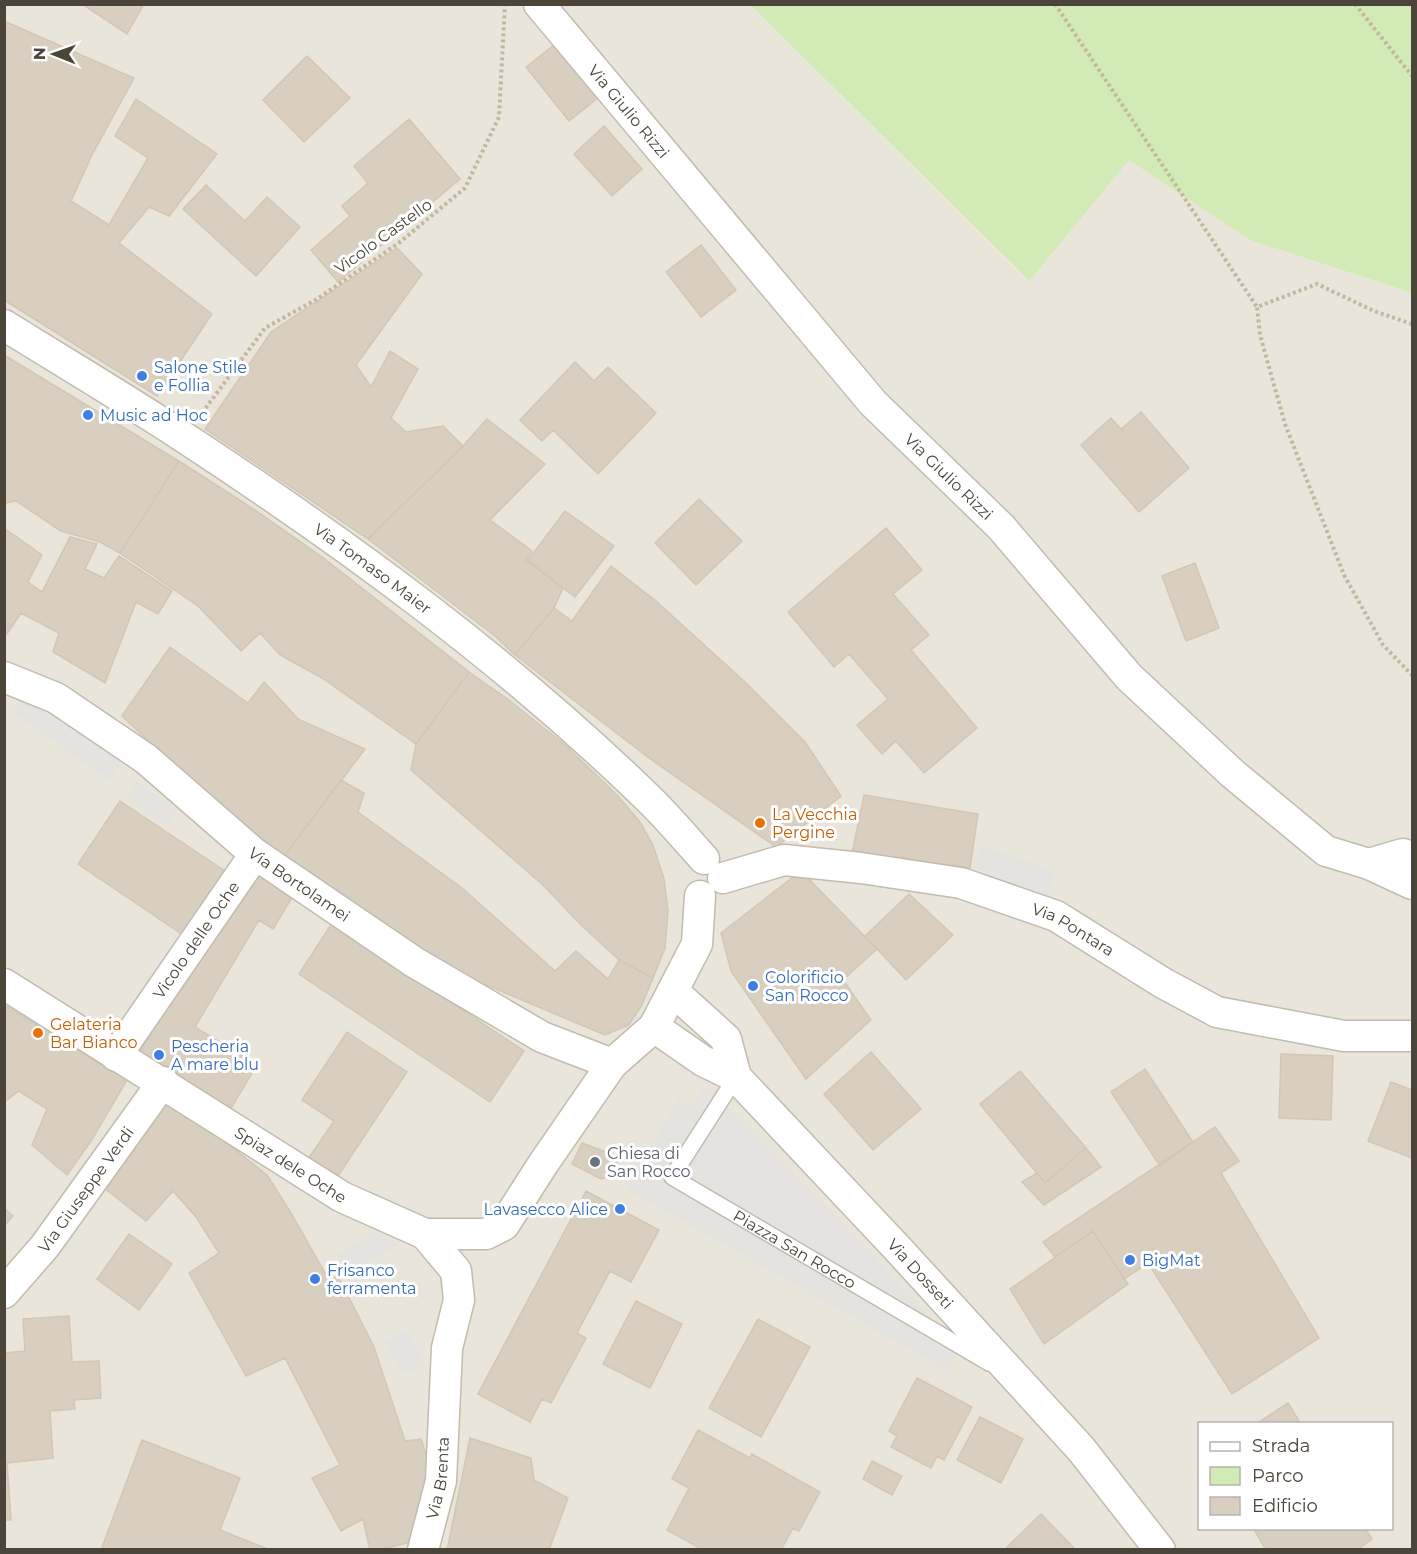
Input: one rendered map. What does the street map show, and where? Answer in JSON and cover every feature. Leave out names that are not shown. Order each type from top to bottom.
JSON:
[{"type":"street","name":"Via Giulio Rizzi","points":[[539,4],[873,403],[1001,527],[1129,677],[1233,774],[1326,851],[1369,864],[1413,884]]},
{"type":"street","name":"Via Tomaso Maier","points":[[4,326],[185,437],[354,554],[551,708],[653,803],[714,869]]},
{"type":"street","name":"Via Bortolamei","points":[[4,677],[56,698],[146,759],[255,854],[414,962],[532,1032],[612,1064]]},
{"type":"street","name":"Vicolo delle Oche","points":[[116,1056],[255,854]]},
{"type":"street","points":[[1369,864],[1403,854],[1413,857]]},
{"type":"street","name":"Via Pontara","points":[[714,869],[784,860],[861,868],[961,883],[1056,916],[1163,983],[1217,1012],[1344,1036],[1413,1036]]},
{"type":"street","points":[[612,1064],[654,1027],[697,944],[700,896],[686,883],[689,867],[714,869]]},
{"type":"street","name":"Spiaz dele Oche","points":[[4,984],[116,1056],[163,1082],[251,1142],[342,1197],[425,1234],[486,1233],[504,1226],[543,1164],[612,1064]]},
{"type":"street","points":[[673,991],[726,1039],[736,1077]]},
{"type":"street","name":"Via Dosseti","points":[[654,1027],[703,1061],[736,1077],[1081,1449],[1160,1550]]},
{"type":"street","name":"Via Giuseppe Verdi","points":[[4,1293],[45,1246],[163,1082]]},
{"type":"street","name":"Spiaz dele Oche","points":[[425,1234],[456,1270],[459,1300],[447,1348],[445,1406]]},
{"type":"street","name":"Via Brenta","points":[[423,1550],[441,1481],[445,1406]]},
{"type":"lane","name":"Piazza San Rocco","points":[[736,1077],[672,1177],[1020,1381]]},
{"type":"path","name":"Vicolo Castello","points":[[185,437],[265,328],[317,298],[400,242],[465,188],[499,117],[505,4]]},
{"type":"path","points":[[1055,4],[1257,307],[1260,335],[1285,424],[1344,575],[1383,645],[1413,675]]},
{"type":"path","points":[[1355,4],[1413,76]]},
{"type":"path","points":[[1257,307],[1317,285],[1374,311],[1413,324]]},
{"type":"shaded area","points":[[5,5],[750,5],[1028,281],[1129,159],[1250,240],[1412,293],[1412,1549],[5,1550]]},
{"type":"shaded area","points":[[24,693],[124,762],[110,781],[12,712]]},
{"type":"shaded area","points":[[138,782],[178,810],[167,827],[126,799]]},
{"type":"shaded area","points":[[981,845],[1055,872],[1047,896],[973,869]]},
{"type":"shaded area","points":[[706,1086],[861,1241],[959,1350],[947,1370],[627,1190],[678,1098],[692,1108]]},
{"type":"shaded area","points":[[386,1225],[397,1245],[348,1274],[337,1254]]},
{"type":"shaded area","points":[[407,1330],[426,1363],[404,1375],[385,1343]]},
{"type":"green space","points":[[750,5],[1412,5],[1412,293],[1250,240],[1129,160],[1029,281]]},
{"type":"building","points":[[82,4],[144,4],[127,34]]},
{"type":"building","points":[[4,21],[134,78],[92,155],[71,201],[109,225],[148,158],[115,136],[136,99],[217,154],[169,216],[149,207],[119,243],[212,314],[157,396],[4,300]]},
{"type":"building","points":[[559,41],[602,95],[569,121],[526,67]]},
{"type":"building","points":[[307,56],[350,98],[304,142],[263,100]]},
{"type":"building","points":[[409,119],[460,179],[338,282],[311,250],[350,216],[342,206],[368,183],[354,166]]},
{"type":"building","points":[[604,126],[642,169],[612,196],[574,154]]},
{"type":"building","points":[[206,185],[245,221],[267,197],[300,227],[256,276],[183,209]]},
{"type":"building","points":[[701,245],[736,290],[701,317],[666,272]]},
{"type":"building","points":[[397,248],[422,274],[356,365],[371,387],[390,351],[418,369],[391,418],[406,432],[443,426],[463,446],[368,539],[205,429],[271,332]]},
{"type":"building","points":[[4,355],[179,461],[120,553],[100,542],[61,531],[16,501],[4,503]]},
{"type":"building","points":[[575,362],[594,381],[608,367],[656,413],[598,474],[553,430],[542,441],[520,420]]},
{"type":"building","points":[[1141,412],[1189,468],[1139,512],[1081,445],[1111,418],[1121,429]]},
{"type":"building","points":[[487,419],[545,464],[490,520],[532,551],[526,560],[563,588],[554,608],[515,655],[495,636],[368,539],[463,446]]},
{"type":"building","points":[[179,461],[321,556],[469,672],[416,744],[322,678],[280,655],[260,633],[241,651],[198,606],[120,553]]},
{"type":"building","points":[[699,499],[742,541],[696,585],[655,543]]},
{"type":"building","points":[[565,511],[614,546],[575,597],[528,560]]},
{"type":"building","points":[[4,528],[42,555],[28,582],[42,592],[70,537],[97,544],[85,569],[104,578],[119,556],[172,591],[158,614],[136,602],[105,683],[53,652],[59,633],[21,613],[4,638]]},
{"type":"building","points":[[886,528],[922,570],[893,594],[929,635],[911,650],[977,728],[924,773],[896,741],[882,754],[857,725],[888,699],[849,654],[834,667],[788,612]]},
{"type":"building","points":[[1195,563],[1219,628],[1186,641],[1162,576]]},
{"type":"building","points":[[611,566],[656,601],[745,682],[805,742],[841,796],[776,847],[649,758],[515,655],[554,608],[572,621]]},
{"type":"building","points":[[170,647],[248,703],[264,682],[298,719],[365,749],[283,858],[212,801],[122,716]]},
{"type":"building","points":[[469,672],[565,745],[617,795],[640,822],[653,845],[664,879],[668,911],[665,948],[653,978],[619,960],[544,886],[411,770],[416,744]]},
{"type":"building","points":[[341,780],[364,793],[358,812],[462,888],[555,971],[576,951],[608,979],[619,960],[653,978],[642,1005],[629,1025],[605,1035],[427,960],[283,858]]},
{"type":"building","points":[[864,795],[978,814],[970,868],[852,853]]},
{"type":"building","points":[[120,801],[228,873],[186,937],[78,864]]},
{"type":"building","points":[[801,871],[877,949],[843,980],[871,1020],[806,1079],[731,971],[721,933]]},
{"type":"building","points":[[255,873],[293,896],[273,929],[259,920],[195,1027],[257,1065],[230,1110],[138,1055],[230,903]]},
{"type":"building","points":[[909,894],[953,935],[906,980],[865,936]]},
{"type":"building","points":[[332,923],[524,1051],[490,1102],[299,974]]},
{"type":"building","points":[[4,1005],[127,1080],[91,1141],[67,1175],[32,1145],[47,1109],[19,1091],[4,1102]]},
{"type":"building","points":[[347,1032],[407,1072],[336,1179],[308,1159],[334,1121],[302,1100]]},
{"type":"building","points":[[871,1052],[921,1109],[873,1150],[824,1094]]},
{"type":"building","points":[[1281,1054],[1333,1056],[1331,1120],[1279,1118]]},
{"type":"building","points":[[1145,1069],[1193,1142],[1160,1166],[1111,1092]]},
{"type":"building","points":[[1020,1071],[1086,1148],[1045,1183],[980,1104]]},
{"type":"building","points":[[1391,1082],[1412,1090],[1412,1158],[1368,1141]]},
{"type":"building","points":[[171,1099],[267,1175],[329,1280],[338,1276],[374,1347],[405,1441],[421,1439],[428,1460],[433,1492],[419,1540],[380,1550],[370,1550],[363,1519],[341,1531],[312,1478],[340,1465],[285,1358],[246,1376],[189,1273],[219,1253],[196,1217],[173,1191],[146,1221],[99,1184]]},
{"type":"building","points":[[1215,1127],[1239,1161],[1221,1173],[1319,1338],[1232,1394],[1148,1263],[1124,1279],[1093,1231],[1055,1257],[1043,1242]]},
{"type":"building","name":"Chiesa di San Rocco","points":[[582,1143],[611,1154],[616,1159],[618,1167],[614,1175],[601,1179],[572,1164]]},
{"type":"building","points":[[1086,1148],[1101,1167],[1044,1205],[1022,1182],[1037,1173],[1045,1183]]},
{"type":"building","points":[[586,1191],[659,1230],[631,1282],[610,1271],[577,1333],[586,1338],[551,1403],[542,1399],[530,1422],[478,1394]]},
{"type":"building","points":[[4,1208],[13,1216],[4,1226]]},
{"type":"building","points":[[1093,1231],[1128,1284],[1044,1344],[1010,1289]]},
{"type":"building","points":[[129,1234],[172,1264],[139,1310],[97,1279]]},
{"type":"building","points":[[636,1301],[682,1324],[650,1388],[603,1364]]},
{"type":"building","points":[[69,1316],[72,1362],[99,1361],[101,1398],[74,1400],[75,1409],[50,1411],[53,1458],[7,1463],[11,1520],[4,1520],[4,1353],[25,1351],[23,1319]]},
{"type":"building","points":[[758,1319],[810,1347],[761,1437],[709,1408]]},
{"type":"building","points":[[917,1378],[972,1407],[944,1460],[937,1456],[931,1468],[891,1447],[897,1436],[889,1431]]},
{"type":"building","points":[[1288,1403],[1300,1422],[1259,1422]]},
{"type":"building","points":[[980,1417],[1023,1439],[1001,1483],[957,1460]]},
{"type":"building","points":[[698,1430],[750,1458],[752,1454],[820,1492],[799,1531],[793,1528],[781,1550],[703,1550],[667,1530],[689,1488],[672,1479]]},
{"type":"building","points":[[470,1438],[531,1458],[534,1480],[568,1498],[549,1550],[447,1550]]},
{"type":"building","points":[[142,1440],[240,1478],[220,1530],[270,1550],[101,1550]]},
{"type":"building","points":[[872,1461],[902,1476],[892,1495],[863,1479]]},
{"type":"building","points":[[1041,1514],[1076,1550],[1006,1548]]},
{"type":"building","points":[[1254,1530],[1366,1530],[1372,1539],[1357,1550],[1266,1550]]},
{"type":"place","name":"Salone Stile e Follia","points":[[142,376]]},
{"type":"place","name":"Music ad Hoc","points":[[88,415]]},
{"type":"place","name":"La Vecchia Pergine","points":[[760,823]]},
{"type":"place","name":"Colorificio San Rocco","points":[[753,986]]},
{"type":"place","name":"Gelateria Bar Bianco","points":[[38,1033]]},
{"type":"place","name":"Pescheria A mare blu","points":[[159,1055]]},
{"type":"place","name":"Chiesa di San Rocco","points":[[595,1162]]},
{"type":"place","name":"Lavasecco Alice","points":[[620,1209]]},
{"type":"place","name":"BigMat","points":[[1130,1260]]},
{"type":"place","name":"Frisanco ferramenta","points":[[315,1279]]}]
